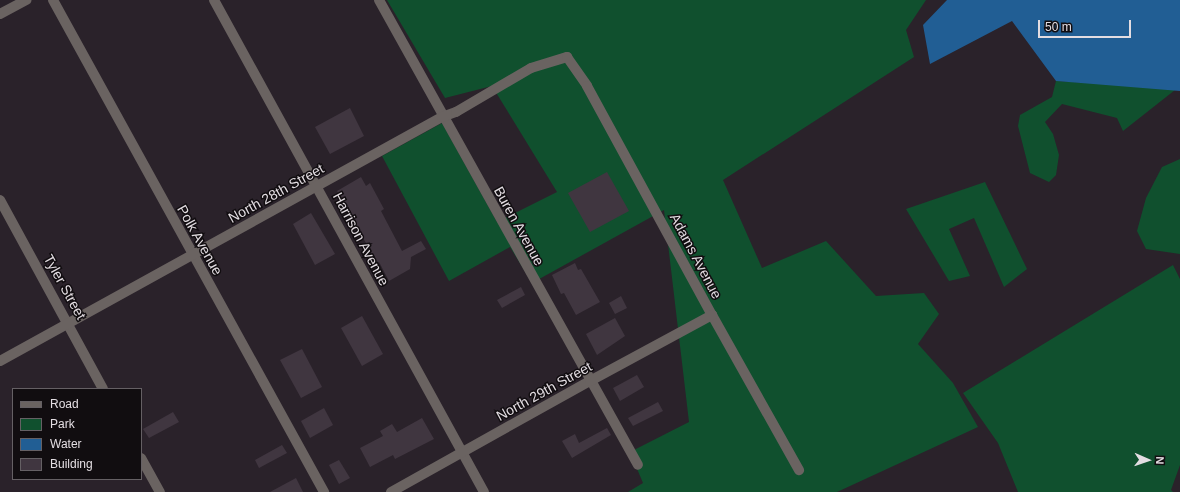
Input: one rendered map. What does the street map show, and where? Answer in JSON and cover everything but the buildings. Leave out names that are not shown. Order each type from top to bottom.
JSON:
[{"type":"street","points":[[0,14],[26,0]]},
{"type":"street","name":"Polk Avenue","points":[[53,0],[192,255],[324,492]]},
{"type":"street","name":"Harrison Avenue","points":[[214,0],[461,453],[484,492]]},
{"type":"street","name":"Buren Avenue","points":[[379,0],[442,117],[638,465]]},
{"type":"street","name":"North 28th Street","points":[[0,361],[68,322],[317,187],[442,117],[456,112],[531,68],[567,57]]},
{"type":"street","name":"Adams Avenue","points":[[567,57],[587,86],[712,316],[799,470]]},
{"type":"street","name":"Tyler Street","points":[[0,200],[68,322],[102,388]]},
{"type":"street","name":"North 29th Street","points":[[391,492],[590,381],[712,316]]},
{"type":"street","points":[[142,460],[160,492]]},
{"type":"green space","points":[[387,0],[926,0],[906,30],[914,57],[723,180],[762,268],[826,241],[876,296],[924,293],[939,314],[918,344],[953,383],[978,427],[837,492],[628,492],[643,483],[630,452],[689,422],[664,210],[532,283],[510,247],[449,281],[382,156],[442,123],[497,222],[557,192],[492,86],[445,98]]},
{"type":"green space","points":[[1056,81],[1140,86],[1175,90],[1123,131],[1117,118],[1062,104],[1045,122],[1053,134],[1059,155],[1056,175],[1049,182],[1030,173],[1018,126],[1020,115],[1052,97]]},
{"type":"green space","points":[[1180,159],[1180,254],[1146,249],[1137,231],[1146,198],[1162,167]]},
{"type":"green space","points":[[985,182],[1027,269],[1004,287],[974,218],[949,229],[970,276],[949,281],[906,209]]},
{"type":"green space","points":[[1173,265],[1180,279],[1180,465],[1171,490],[1173,492],[1018,492],[998,443],[963,393]]},
{"type":"water","points":[[947,0],[1180,0],[1180,91],[1056,81],[1012,21],[930,64],[923,25]]}]
